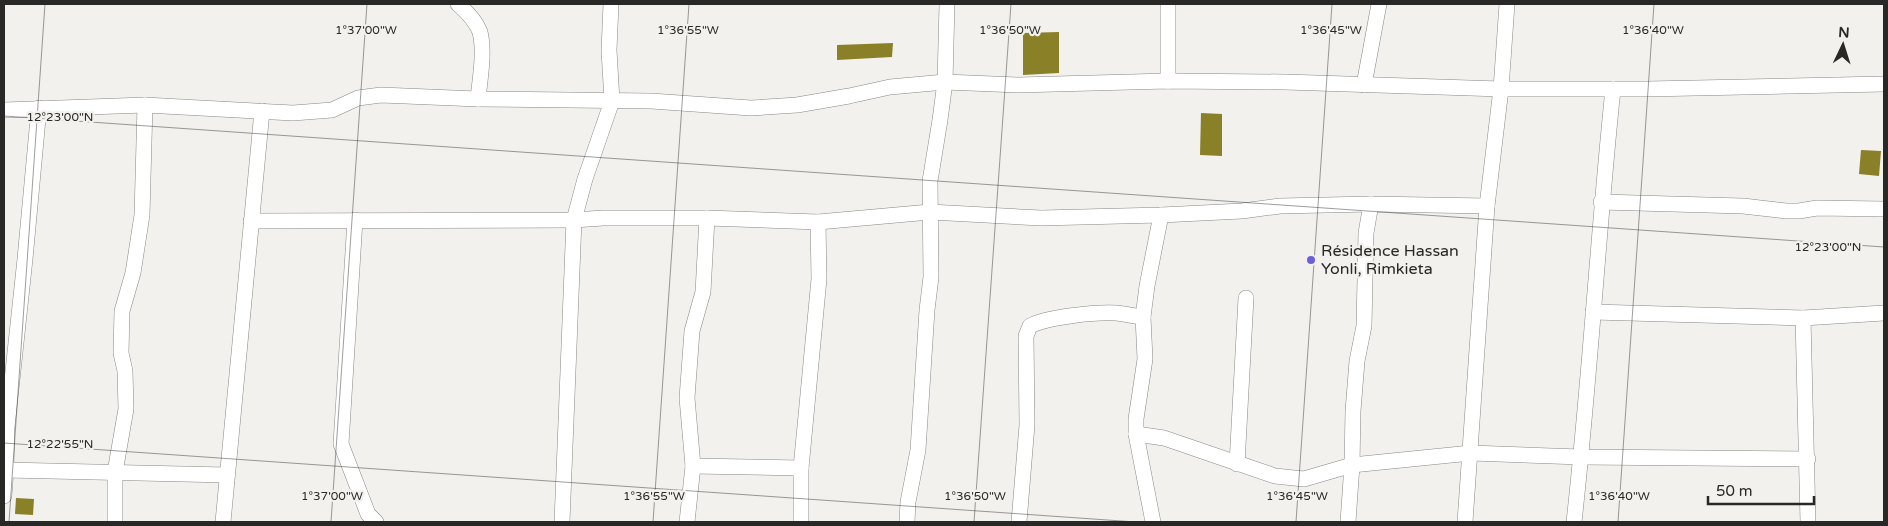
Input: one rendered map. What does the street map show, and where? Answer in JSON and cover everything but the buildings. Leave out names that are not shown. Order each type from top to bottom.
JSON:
[{"type":"street","points":[[458,4],[469,14],[479,30],[482,47],[478,99]]},
{"type":"street","points":[[562,522],[574,220],[585,179],[612,101],[609,50],[611,4]]},
{"type":"street","points":[[907,522],[908,502],[918,450],[927,310],[931,277],[930,181],[945,82],[947,4]]},
{"type":"street","points":[[1168,4],[1168,81]]},
{"type":"street","points":[[1364,85],[1379,4]]},
{"type":"street","points":[[1465,522],[1487,206],[1501,90],[1507,4]]},
{"type":"street","points":[[4,110],[145,105],[293,113],[332,110],[358,98],[382,95],[478,99],[651,101],[751,108],[797,105],[890,87],[945,82],[1018,85],[1168,81],[1501,90],[1884,84]]},
{"type":"street","points":[[1574,522],[1613,89]]},
{"type":"street","points":[[115,522],[115,472],[126,409],[125,371],[121,353],[122,312],[133,273],[142,215],[145,105]]},
{"type":"street","points":[[4,496],[7,427],[39,108]]},
{"type":"street","points":[[223,522],[262,111]]},
{"type":"street","points":[[1602,202],[1743,206],[1786,211],[1817,208],[1884,209]]},
{"type":"street","points":[[252,221],[707,218],[818,222],[930,212],[1041,218],[1242,211],[1280,206],[1371,204],[1487,206]]},
{"type":"street","points":[[1348,522],[1353,411],[1357,361],[1364,326],[1366,242],[1371,204]]},
{"type":"street","points":[[1153,522],[1136,434],[1136,419],[1144,359],[1143,317],[1147,286],[1162,215]]},
{"type":"street","points":[[687,522],[693,466],[687,398],[692,331],[703,292],[707,218]]},
{"type":"street","points":[[355,220],[341,444],[368,514],[376,522]]},
{"type":"street","points":[[801,522],[801,468],[819,279],[818,222]]},
{"type":"street","points":[[1237,464],[1246,298]]},
{"type":"street","points":[[1593,312],[1803,318],[1884,313]]},
{"type":"street","points":[[1019,522],[1027,425],[1026,336],[1030,326],[1037,322],[1080,315],[1114,313],[1143,317]]},
{"type":"street","points":[[4,322],[19,315]]},
{"type":"street","points":[[1803,318],[1808,459],[1808,522]]},
{"type":"street","points":[[1136,434],[1164,438],[1275,476],[1304,479],[1352,465],[1471,453],[1581,457],[1808,459]]},
{"type":"street","points":[[693,466],[801,468]]},
{"type":"street","points":[[6,470],[228,475]]},
{"type":"place","name":"Résidence Hassan Yonli, Rimkieta","points":[[1311,260]]}]
